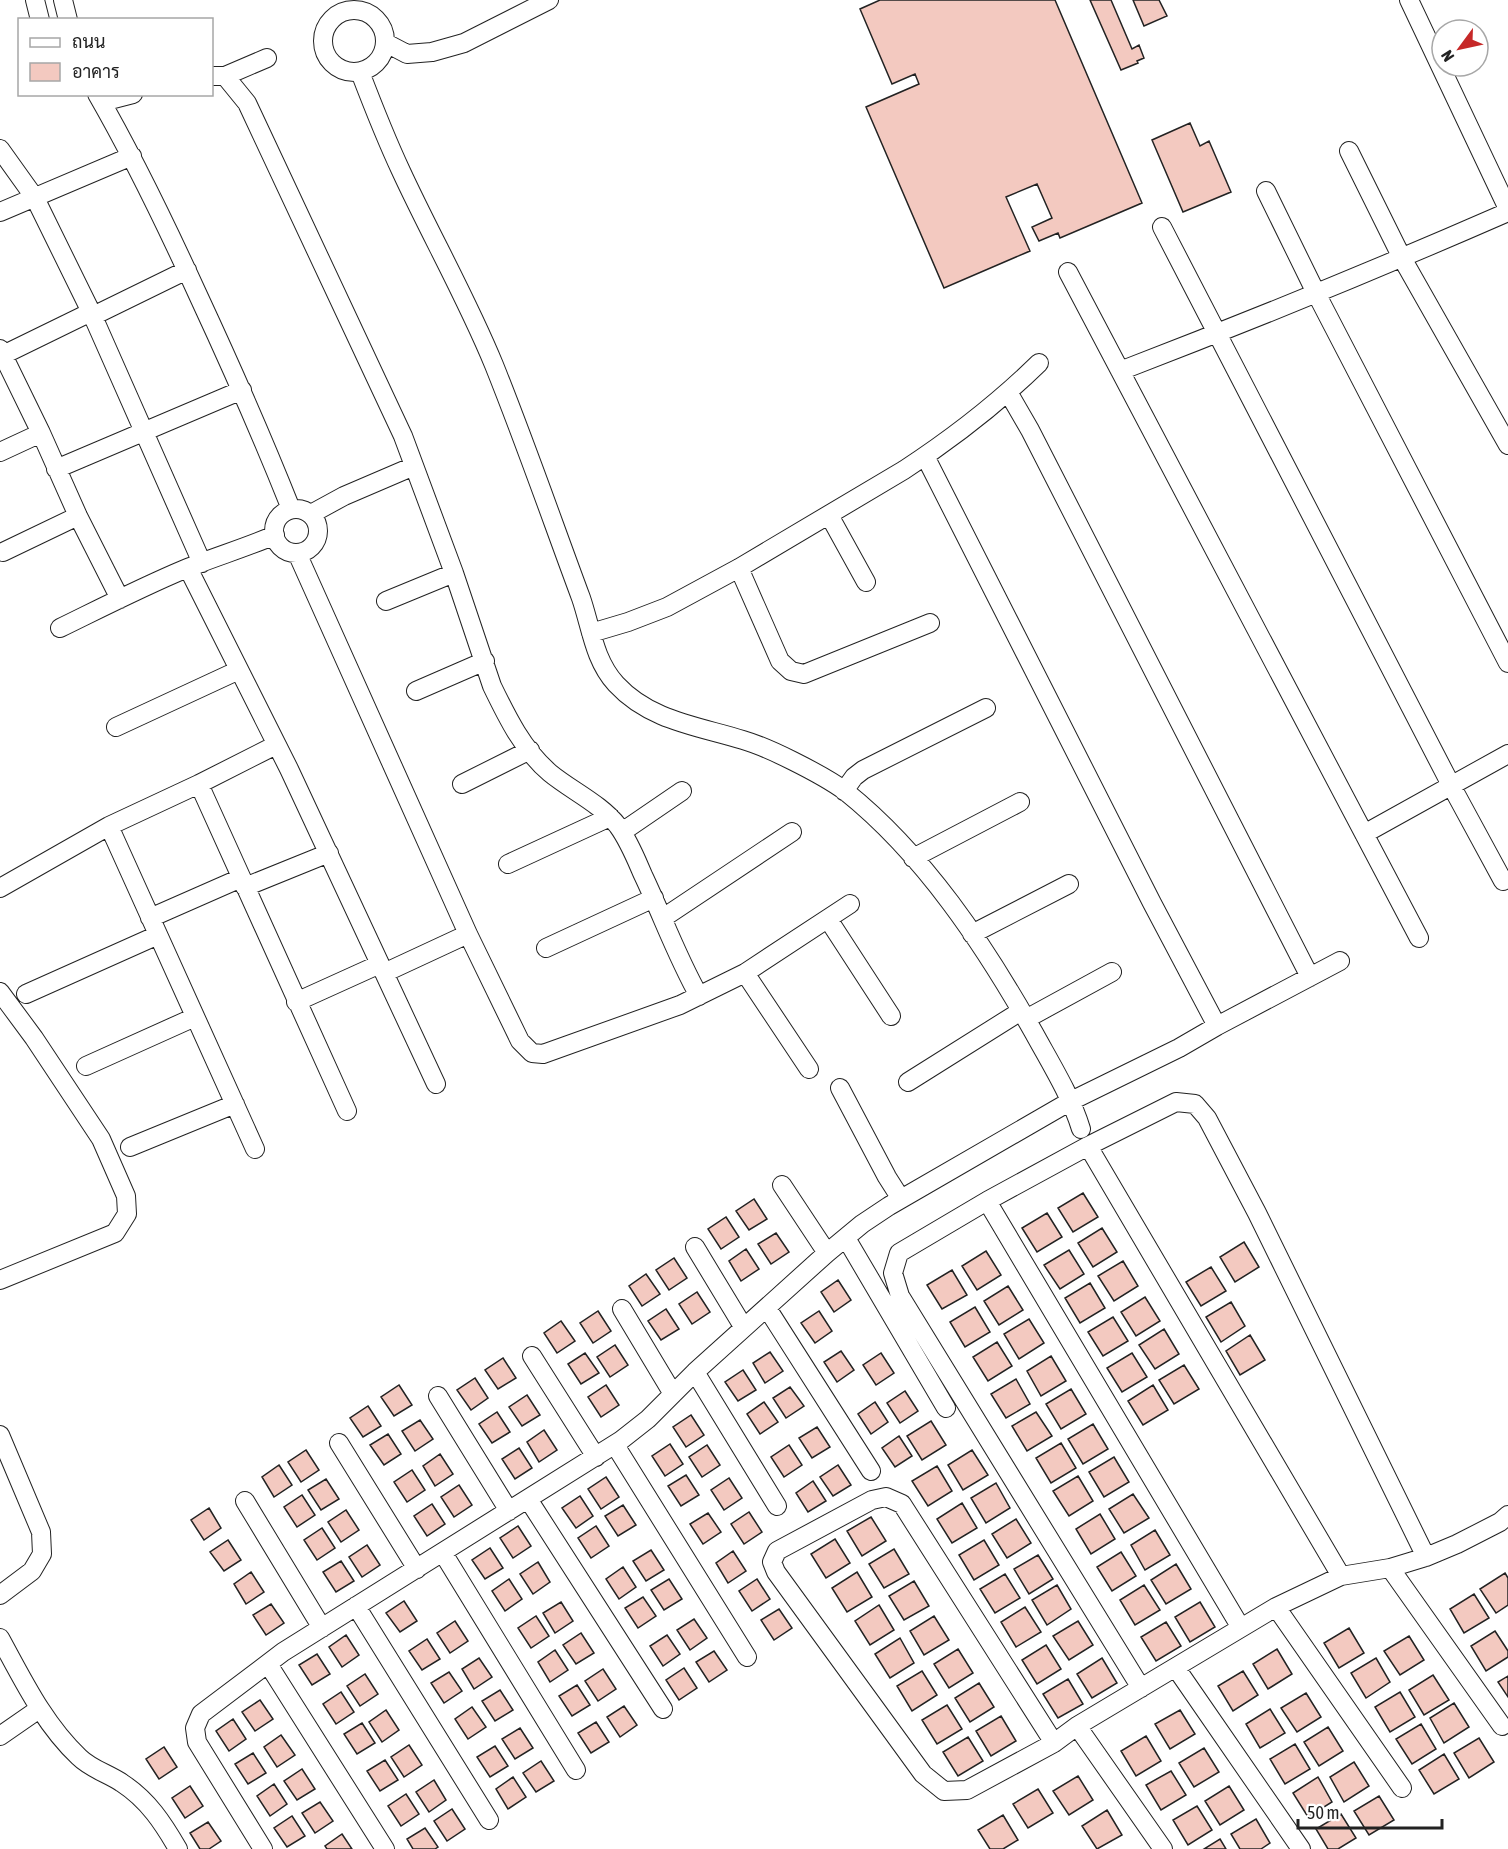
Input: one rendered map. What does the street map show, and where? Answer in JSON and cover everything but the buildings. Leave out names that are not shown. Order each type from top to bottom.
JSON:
[{"type":"street","points":[[35,0],[40,18]]},
{"type":"street","points":[[63,0],[68,18]]},
{"type":"street","points":[[386,43],[407,54],[432,52],[464,43],[549,0]]},
{"type":"street","points":[[1120,371],[1402,258],[1508,211],[1409,0]]},
{"type":"street","points":[[340,6],[366,12],[377,19],[384,30],[386,43],[383,53],[378,62],[369,69],[360,72],[346,72],[326,57],[322,44],[324,31],[340,6]]},
{"type":"street","points":[[267,58],[218,76],[247,103],[396,420],[501,705],[515,730],[552,774],[610,817],[622,832],[699,996]]},
{"type":"street","points":[[360,72],[402,173],[469,307],[493,364],[582,602],[598,656],[614,681],[633,699],[651,711],[671,720],[746,740],[793,761],[844,791],[890,833],[926,872],[972,934],[1023,1015],[1069,1101],[1084,1138],[1341,1576]]},
{"type":"street","points":[[116,96],[100,98],[132,156],[187,270],[242,390],[291,509]]},
{"type":"street","points":[[0,149],[35,198],[92,314],[144,431],[195,566],[239,670],[329,853],[436,1084]]},
{"type":"street","points":[[1349,151],[1402,258],[1508,445]]},
{"type":"street","points":[[0,212],[132,156]]},
{"type":"street","points":[[1266,191],[1316,293],[1508,663]]},
{"type":"street","points":[[1162,227],[1503,881]]},
{"type":"street","points":[[120,598],[78,516],[42,433],[2,352],[187,270]]},
{"type":"street","points":[[1068,272],[1419,938]]},
{"type":"street","points":[[591,633],[667,607],[740,568],[829,515],[925,456],[1008,392],[1039,363]]},
{"type":"street","points":[[56,469],[242,390]]},
{"type":"street","points":[[1008,392],[1030,430],[1310,977]]},
{"type":"street","points":[[0,452],[42,433]]},
{"type":"street","points":[[925,456],[1217,1026]]},
{"type":"street","points":[[311,514],[344,496],[414,466]]},
{"type":"street","points":[[291,509],[311,514],[318,527],[318,535],[310,547],[297,553],[280,546],[274,528],[280,516],[291,509]]},
{"type":"street","points":[[829,515],[867,582]]},
{"type":"street","points":[[3,552],[78,516]]},
{"type":"street","points":[[60,628],[120,598],[275,535]]},
{"type":"street","points":[[297,553],[468,934],[520,1041],[532,1053],[543,1054],[680,1005],[745,973],[850,904]]},
{"type":"street","points":[[740,568],[780,661],[791,671],[804,675],[930,623]]},
{"type":"street","points":[[386,601],[454,573]]},
{"type":"street","points":[[416,692],[485,661]]},
{"type":"street","points":[[116,727],[239,670]]},
{"type":"street","points":[[844,791],[854,777],[863,770],[986,708]]},
{"type":"street","points":[[0,888],[108,826],[276,745]]},
{"type":"street","points":[[462,784],[530,750]]},
{"type":"street","points":[[1364,834],[1508,754]]},
{"type":"street","points":[[199,784],[347,1111]]},
{"type":"street","points":[[622,832],[682,791]]},
{"type":"street","points":[[913,858],[1020,802]]},
{"type":"street","points":[[508,864],[610,817]]},
{"type":"street","points":[[108,826],[255,1149]]},
{"type":"street","points":[[663,918],[792,832]]},
{"type":"street","points":[[150,918],[329,853]]},
{"type":"street","points":[[972,934],[1069,884]]},
{"type":"street","points":[[546,948],[654,898]]},
{"type":"street","points":[[828,919],[891,1016]]},
{"type":"street","points":[[296,1002],[468,934]]},
{"type":"street","points":[[26,994],[158,935]]},
{"type":"street","points":[[263,1849],[197,1742],[195,1728],[201,1714],[268,1664],[322,1628],[615,1445],[648,1419],[695,1372],[862,1224],[1069,1101],[1179,1048],[1340,961]]},
{"type":"street","points":[[908,1082],[1023,1015],[1112,972]]},
{"type":"street","points":[[745,973],[809,1069]]},
{"type":"street","points":[[0,992],[34,1038],[101,1139],[126,1196],[128,1214],[115,1233],[0,1281]]},
{"type":"street","points":[[86,1066],[195,1017]]},
{"type":"street","points":[[840,1088],[901,1199]]},
{"type":"street","points":[[1141,1688],[900,1296],[893,1273],[900,1254],[987,1202],[1084,1138],[1176,1102],[1195,1104],[1207,1118],[1257,1214],[1426,1557]]},
{"type":"street","points":[[130,1148],[235,1104]]},
{"type":"street","points":[[782,1185],[827,1253]]},
{"type":"street","points":[[987,1202],[1241,1628]]},
{"type":"street","points":[[846,1238],[946,1408]]},
{"type":"street","points":[[695,1247],[744,1328]]},
{"type":"street","points":[[767,1308],[871,1471]]},
{"type":"street","points":[[622,1309],[673,1394]]},
{"type":"street","points":[[532,1356],[596,1457]]},
{"type":"street","points":[[695,1372],[777,1506]]},
{"type":"street","points":[[438,1396],[509,1511]]},
{"type":"street","points":[[0,1435],[41,1532],[42,1554],[32,1571],[0,1595]]},
{"type":"street","points":[[339,1443],[417,1569]]},
{"type":"street","points":[[615,1445],[747,1657]]},
{"type":"street","points":[[1054,1743],[902,1504],[886,1497],[872,1500],[777,1551],[772,1562],[776,1572],[923,1774],[944,1791],[968,1790],[1054,1743],[1077,1726],[1276,1607],[1341,1576],[1390,1568],[1426,1557],[1505,1524]]},
{"type":"street","points":[[528,1499],[663,1709]]},
{"type":"street","points":[[245,1501],[322,1628]]},
{"type":"street","points":[[443,1553],[576,1770]]},
{"type":"street","points":[[1390,1568],[1502,1726]]},
{"type":"street","points":[[356,1606],[489,1820]]},
{"type":"street","points":[[1276,1607],[1402,1788]]},
{"type":"street","points":[[0,1638],[39,1709],[61,1739],[81,1759],[121,1782],[147,1802],[178,1849]]},
{"type":"street","points":[[268,1664],[385,1849]]},
{"type":"street","points":[[1176,1668],[1301,1849]]},
{"type":"street","points":[[0,1736],[39,1709]]},
{"type":"street","points":[[1077,1726],[1163,1849]]}]
